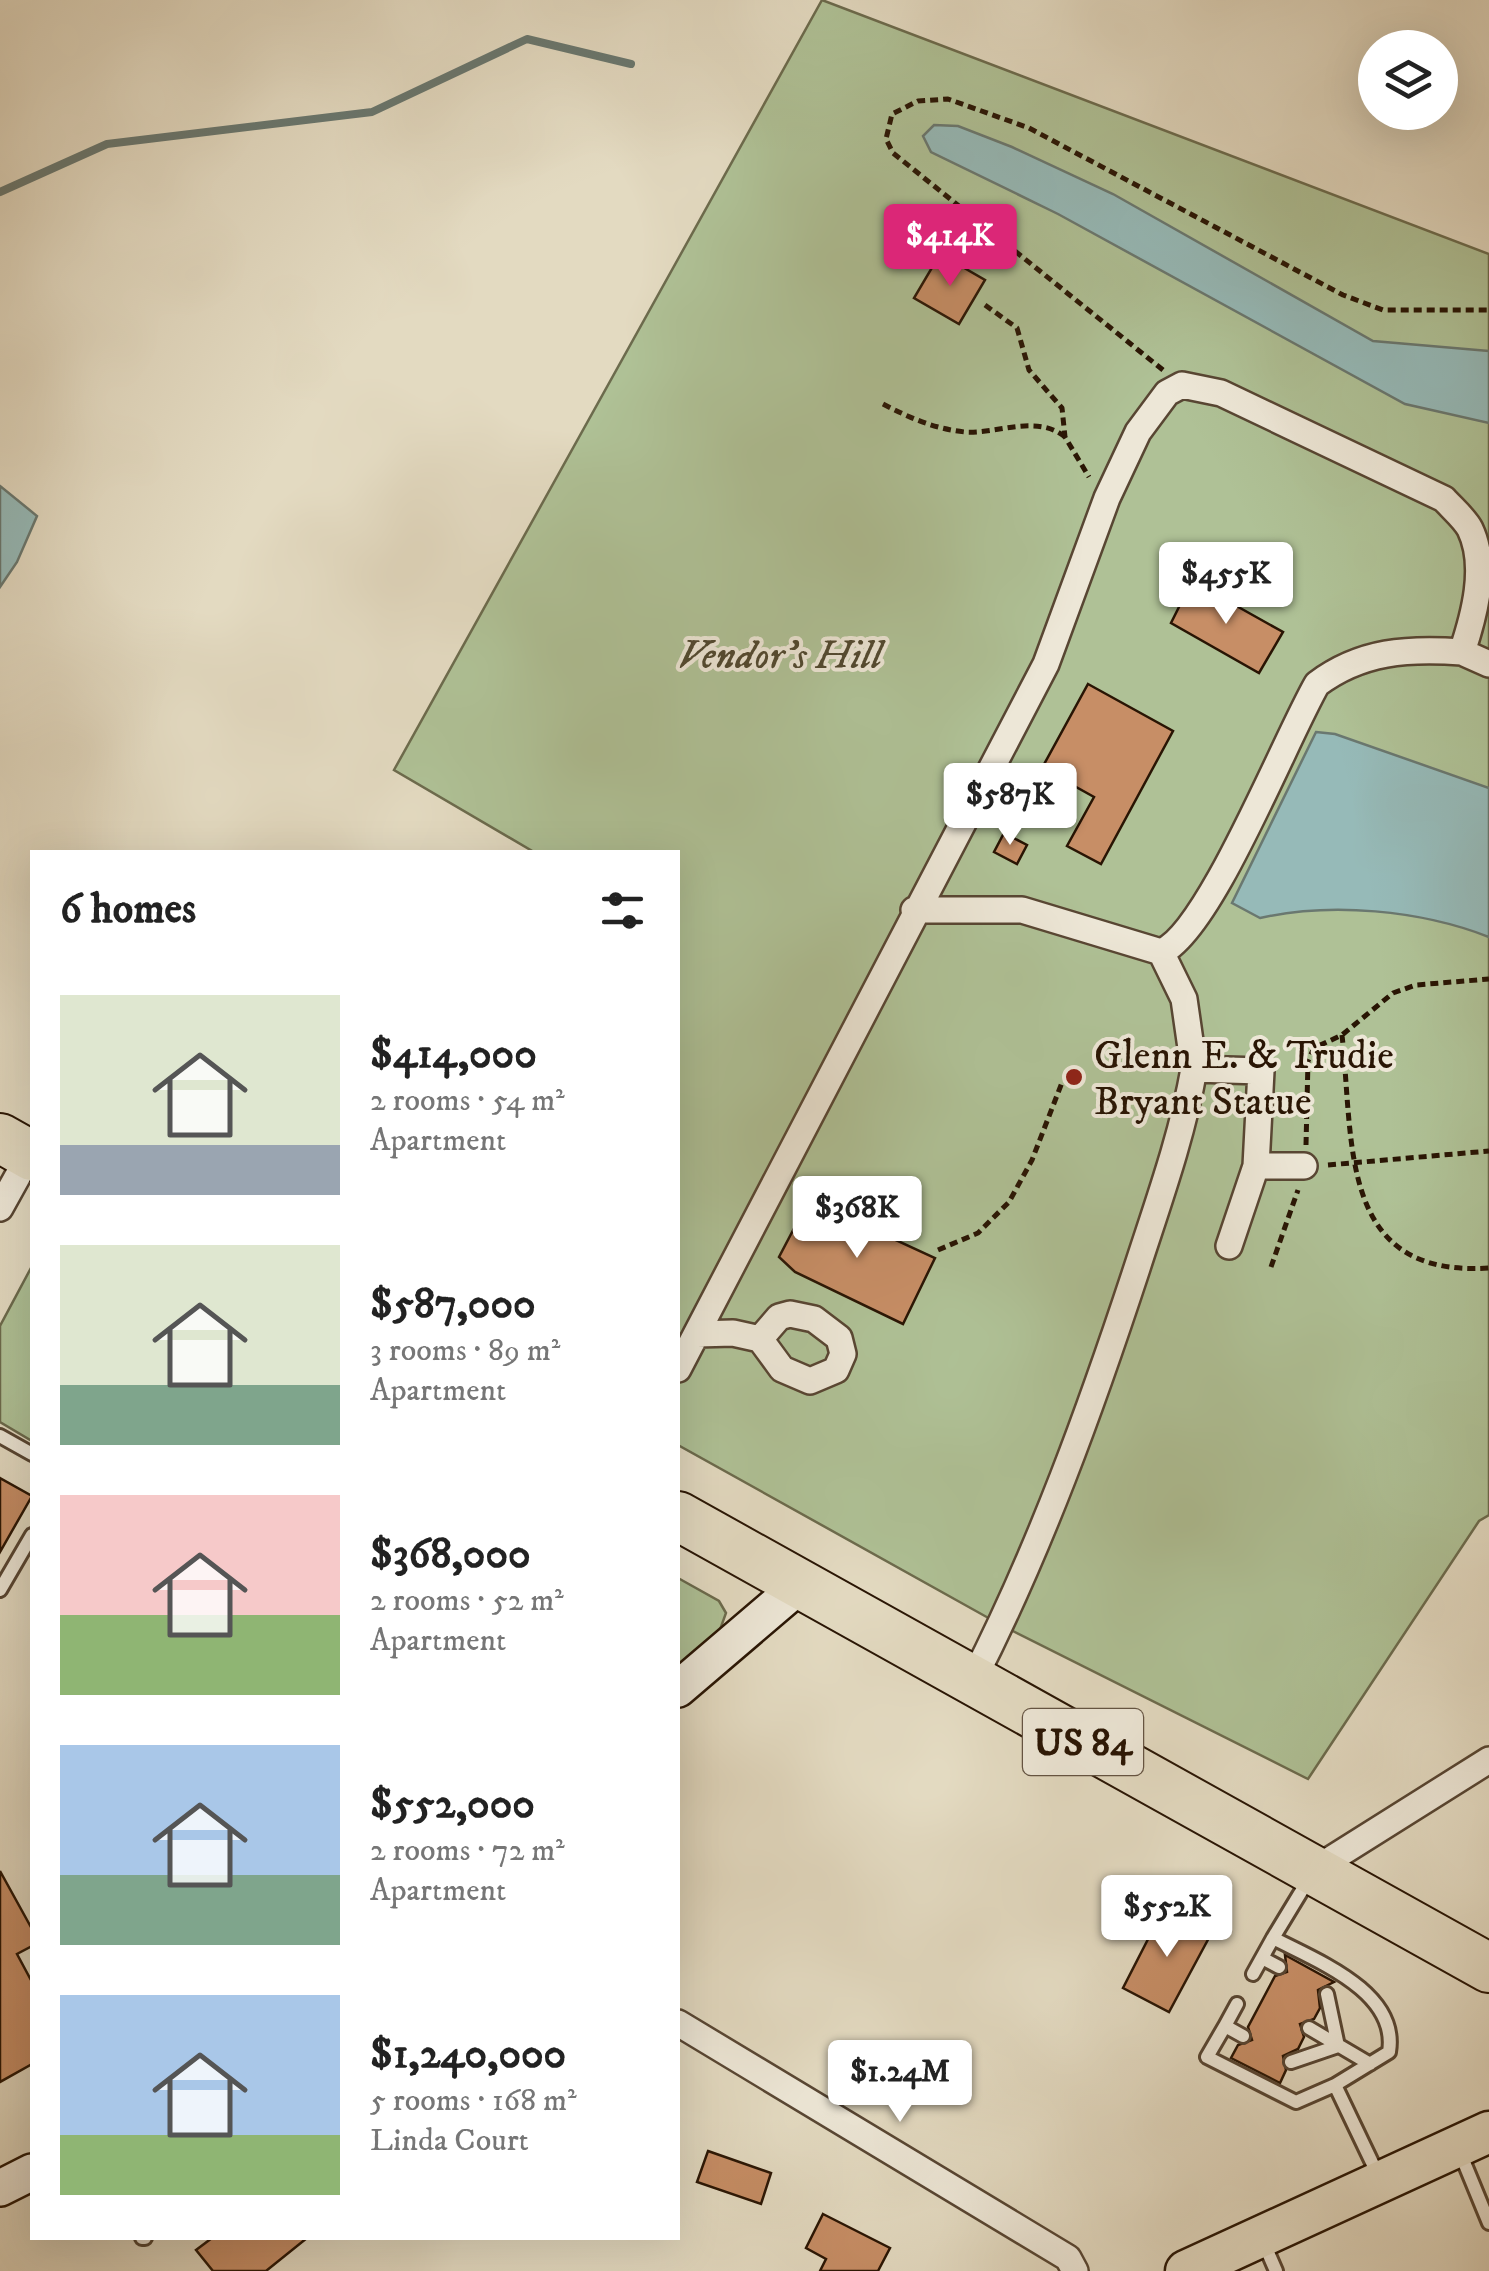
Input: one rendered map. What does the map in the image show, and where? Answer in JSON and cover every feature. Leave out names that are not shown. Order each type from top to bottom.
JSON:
[{"type":"highway","name":"US 84","points":[[680,1517],[1489,1968]]},
{"type":"main road","points":[[1186,2271],[1249,2257],[1381,2182],[1473,2140]]},
{"type":"street","points":[[680,1365],[914,910],[1046,664],[1107,498],[1138,432],[1167,393],[1182,386],[1221,392],[1444,500],[1470,529],[1478,577],[1473,620],[1462,652]]},
{"type":"street","points":[[1161,952],[1178,942],[1209,898],[1317,684],[1343,664],[1404,649],[1462,652],[1489,664]]},
{"type":"street","points":[[914,910],[1022,910],[1161,952],[1184,999],[1194,1069],[1162,1190],[1090,1410],[1001,1625],[973,1680]]},
{"type":"street","points":[[1194,1069],[1261,1071],[1256,1166],[1228,1246]]},
{"type":"street","points":[[0,1208],[21,1149]]},
{"type":"street","points":[[1256,1166],[1304,1166]]},
{"type":"street","points":[[697,1334],[760,1339]]},
{"type":"street","points":[[680,1688],[801,1584]]},
{"type":"street","points":[[1314,1870],[1489,1760]]},
{"type":"street","points":[[680,2024],[1068,2258],[1075,2271]]},
{"type":"street","points":[[0,2188],[30,2173]]},
{"type":"lane","points":[[0,1436],[30,1453]]},
{"type":"lane","points":[[0,1590],[30,1538]]},
{"type":"lane","points":[[1253,1974],[1314,1870]]},
{"type":"lane","points":[[1237,2004],[1207,2057],[1296,2102],[1335,2085],[1389,2052],[1392,2032],[1388,2021],[1340,1973],[1273,1938]]},
{"type":"lane","points":[[1262,1958],[1279,1967]]},
{"type":"lane","points":[[1327,1994],[1338,2046]]},
{"type":"lane","points":[[1225,2026],[1243,2036]]},
{"type":"lane","points":[[1309,2028],[1370,2064]]},
{"type":"lane","points":[[1290,2062],[1338,2046]]},
{"type":"lane","points":[[1335,2085],[1381,2182]]},
{"type":"lane","points":[[1473,2140],[1489,2223]]},
{"type":"path","points":[[1182,386],[893,153],[886,140],[892,114],[918,101],[948,99],[1030,128],[1343,295],[1384,310],[1489,310]]},
{"type":"path","points":[[985,306],[1018,328],[1028,370],[1062,408],[1065,437]]},
{"type":"path","points":[[883,404],[938,428],[968,432],[1038,425],[1065,437],[1081,458],[1092,490],[1107,498]]},
{"type":"path","points":[[1489,979],[1416,985],[1394,994],[1342,1035],[1356,1163],[1367,1212],[1399,1250],[1438,1268],[1489,1268]]},
{"type":"path","points":[[938,1250],[978,1233],[1009,1202],[1032,1160],[1063,1080]]},
{"type":"path","points":[[1356,1163],[1489,1151]]},
{"type":"green space","name":"Vendor's Hill","points":[[822,0],[1489,254],[1489,1515],[1479,1521],[1308,1779],[1001,1625],[680,1446],[680,850],[531,850],[394,770]]},
{"type":"green space","points":[[30,1270],[30,1440],[0,1422],[0,1326]]},
{"type":"green space","points":[[680,1579],[719,1601],[726,1613],[717,1638],[680,1667]]},
{"type":"water","points":[[934,125],[958,126],[1113,194],[1373,341],[1489,351],[1489,423],[1405,404],[1058,214],[931,152],[923,136]]},
{"type":"water","points":[[0,486],[37,516],[17,562],[0,587]]},
{"type":"water","points":[[1316,732],[1335,734],[1489,788],[1489,937],[1434,920],[1375,911],[1316,910],[1260,918],[1232,903]]},
{"type":"building","points":[[940,254],[985,280],[959,324],[914,298]]},
{"type":"building","points":[[1192,581],[1283,632],[1259,673],[1171,623]]},
{"type":"building","points":[[1088,684],[1173,731],[1101,864],[1067,846],[1094,797],[1042,768]]},
{"type":"building","points":[[1004,833],[1027,845],[1017,864],[994,852]]},
{"type":"building","points":[[809,1200],[935,1258],[903,1324],[795,1272],[779,1257]]},
{"type":"building","points":[[0,1478],[30,1495],[30,1500],[0,1552]]},
{"type":"building","points":[[0,1871],[30,1925],[30,1947],[17,1954],[30,1978],[30,2065],[0,2082]]},
{"type":"building","points":[[1164,1908],[1211,1934],[1169,2012],[1123,1988]]},
{"type":"building","points":[[1285,1955],[1334,1982],[1318,1990],[1320,2008],[1314,2019],[1300,2024],[1304,2037],[1298,2049],[1283,2056],[1286,2070],[1280,2083],[1231,2058],[1238,2045],[1252,2040],[1248,2027],[1275,1976],[1287,1972]]},
{"type":"building","points":[[708,2151],[771,2173],[761,2204],[697,2182]]},
{"type":"building","points":[[823,2214],[890,2248],[878,2271],[820,2271],[826,2259],[806,2248]]},
{"type":"building","points":[[209,2240],[305,2240],[266,2271],[213,2271],[196,2250]]},
{"type":"waterway","points":[[0,192],[107,144],[372,112],[527,39],[631,64]]},
{"type":"place","name":"Glenn E. & Trudie Bryant Statue","points":[[1074,1077]]}]
